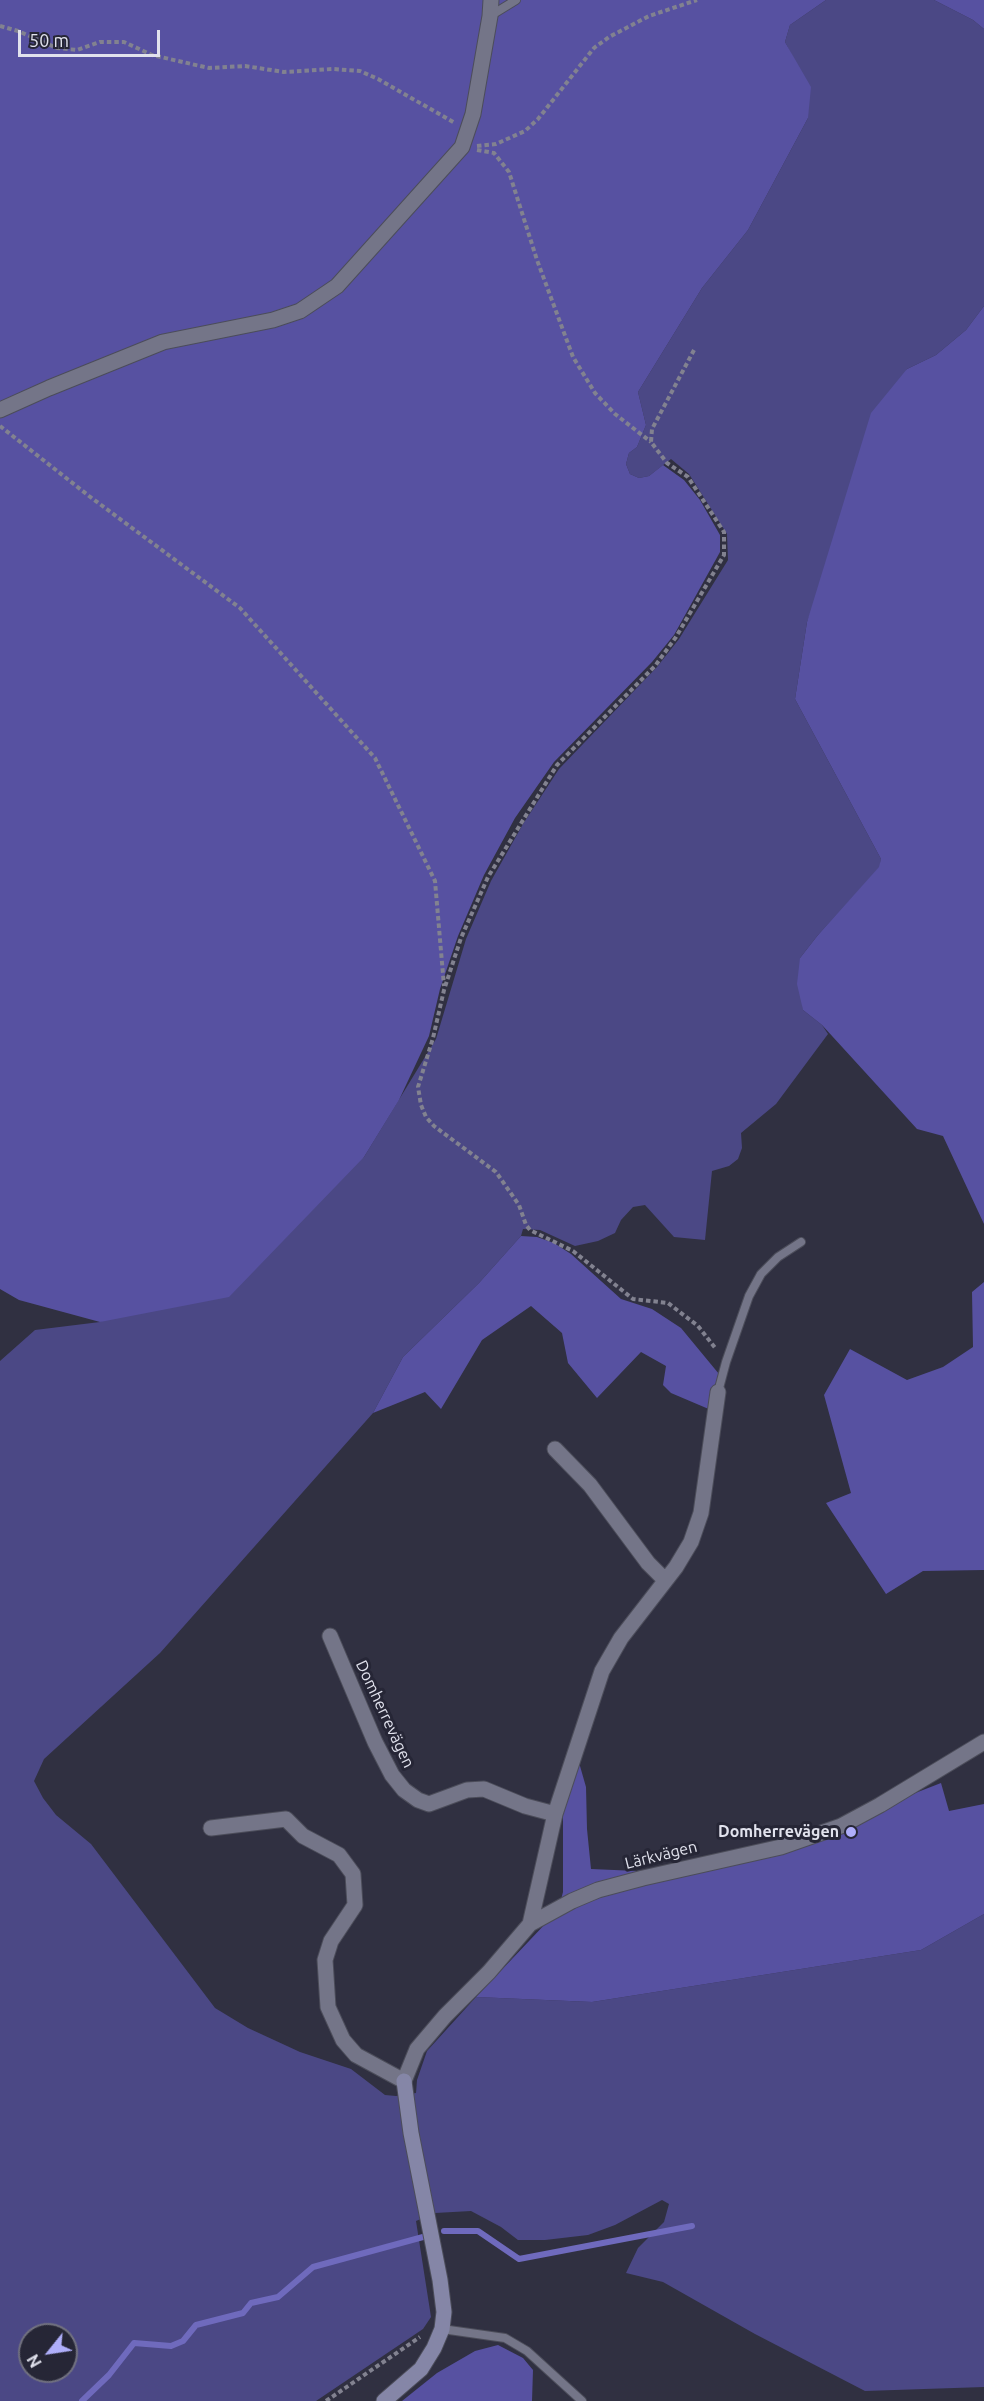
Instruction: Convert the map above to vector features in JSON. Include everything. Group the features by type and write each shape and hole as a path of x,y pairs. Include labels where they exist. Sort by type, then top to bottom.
{"street":[{"path":"0,410 163,342 273,320 300,311 338,286 462,147 469,130 490,16 490,0"},
{"path":"530,1924 555,1814 578,1737 602,1671 621,1638 691,1542 701,1513 718,1392"},
{"path":"555,1449 590,1485 648,1563 665,1580"},
{"name":"Domherrevägen","path":"330,1636 371,1734 392,1775 404,1790 418,1800 429,1804 467,1790 484,1789 525,1806 555,1814"},
{"name":"Lärkvägen","path":"404,2081 417,2049 444,2016 489,1972 530,1924 598,1890 717,1860 781,1847 841,1826 984,1742"},
{"path":"211,1828 286,1819 303,1836 339,1855 353,1874 356,1905 331,1941 325,1960 328,2007 343,2040 356,2055 374,2067 404,2081 444,2312 442,2329 421,2369 384,2401"}],"lane":[{"path":"490,16 516,0"},
{"path":"718,1392 749,1296 761,1274 778,1257 801,1242"},
{"path":"442,2329 505,2338 527,2351 582,2401"}],"path":[{"path":"462,147 496,144 525,131 538,119 594,48 609,37 642,20 697,0"},
{"path":"0,26 18,31 57,48 77,50 100,42 124,42 152,55 209,68 245,66 284,72 333,69 360,71 469,130"},
{"path":"462,147 494,153 509,172 537,260 573,357 595,393 615,414 651,442 667,463 688,477 724,532 723,555 676,637 654,666 557,765 488,877 461,938 444,990 433,1038 418,1087 421,1106 426,1117 434,1126 496,1172 519,1205 530,1230 573,1251 633,1299 668,1303 698,1326 726,1362"},
{"path":"651,442 652,429 694,351"},
{"path":"0,426 89,496 240,608 375,758 435,881 444,990"},
{"path":"326,2401 425,2334 442,2329"}],"shaded area":[{"path":"0,0 826,0 790,25 785,42 811,87 808,118 748,230 702,288 638,392 646,425 637,447 629,453 626,464 630,474 639,478 649,476 663,465 684,480 700,500 720,535 720,552 674,635 652,662 554,762 515,818 484,875 458,936 440,989 429,1036 399,1100 364,1157 229,1297 100,1322 19,1300 0,1289"},
{"path":"826,0 934,0 973,20 984,29 984,306 966,330 936,355 907,369 807,622 795,699 881,859 880,867 800,958 803,1010 822,1025 828,1034 776,1104 741,1133 742,1148 738,1159 729,1166 712,1171 705,1240 674,1237 645,1205 633,1207 621,1220 615,1233 598,1241 575,1246 540,1230 523,1229 521,1236 479,1283 403,1357 373,1413 160,1653 44,1759 34,1781 56,1815 91,1844 215,2008 248,2028 300,2052 351,2069 385,2095 416,2093 417,2080 427,2051 476,1997 592,2002 921,1950 984,1914 984,2387 865,2391 755,2334 663,2282 626,2273 638,2248 664,2222 669,2204 662,2200 615,2225 588,2235 545,2240 518,2240 501,2227 471,2211 435,2213 416,2221 431,2317 423,2329 316,2401 0,2401 0,1361 35,1330 100,1322 364,1157 436,1039 466,939 491,881 523,824 559,769 657,667 679,639 728,560 727,534 689,474 671,459 649,476 639,478 630,474 626,464 629,453 637,447 646,425 638,392 702,288 748,230 808,118 794,59 785,42 790,25"},
{"path":"934,0 984,0 984,29 973,20"},
{"path":"984,306 984,1224 943,1136 917,1129 822,1025 803,1010 797,984 800,958 879,867 881,859 795,699 807,622 871,413 907,369 936,355 966,330"},
{"path":"521,1236 537,1237 554,1243 571,1254 621,1299 652,1309 681,1328 719,1374 711,1410 671,1393 663,1385 666,1366 641,1352 597,1398 568,1363 562,1333 531,1306 482,1340 441,1409 425,1392 373,1413 403,1357 479,1283"},
{"path":"984,1282 984,1570 923,1571 886,1594 826,1503 851,1493 824,1395 850,1349 907,1380 943,1367 973,1347 972,1292"},
{"path":"578,1759 586,1787 591,1869 637,1871 771,1849 941,1783 949,1811 984,1804 984,1914 921,1950 592,2002 476,1997 547,1922 557,1915 563,1892 563,1809"},
{"path":"498,2345 523,2358 533,2370 532,2401 402,2401 437,2373 475,2351"}],"waterway":[{"path":"444,2231 478,2231 519,2259 692,2226"},
{"path":"82,2401 109,2375 134,2343 171,2346 183,2341 196,2325 243,2313 251,2303 278,2297 313,2267 423,2237"}],"place":[{"name":"Domherrevägen","path":"851,1832"}]}
